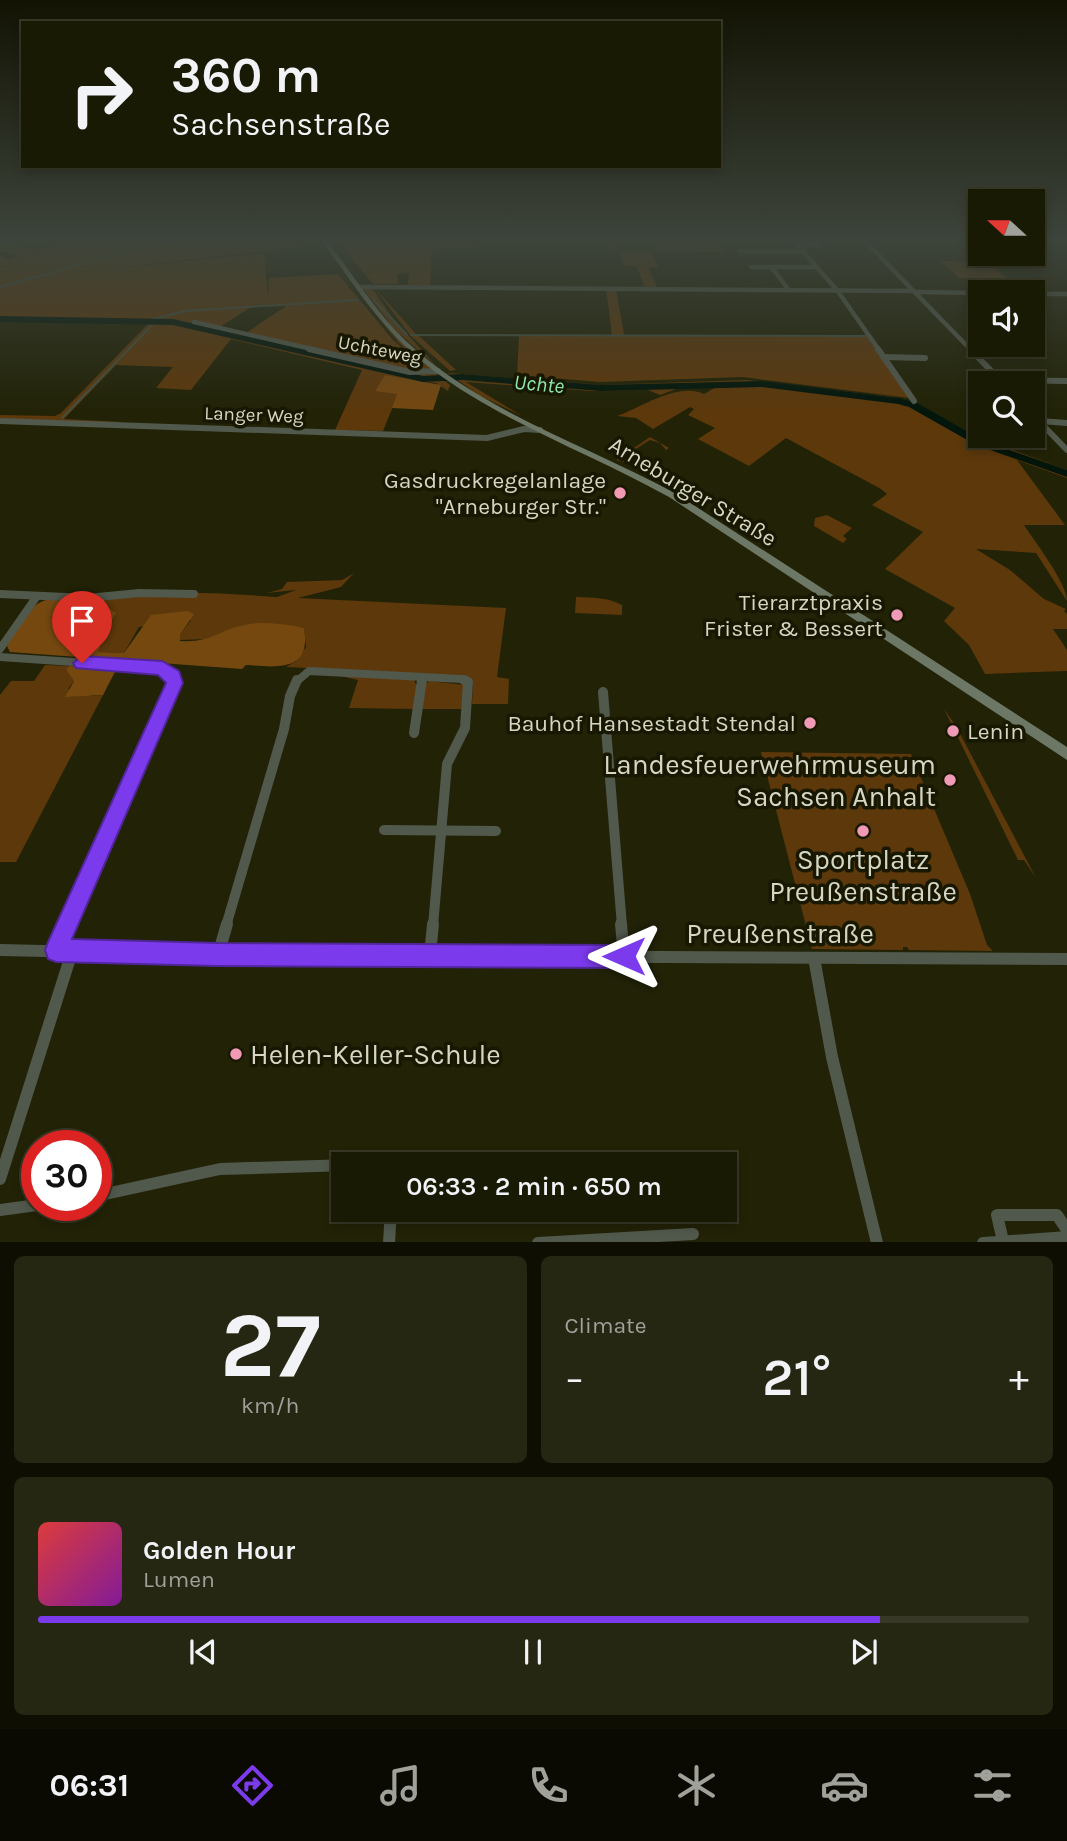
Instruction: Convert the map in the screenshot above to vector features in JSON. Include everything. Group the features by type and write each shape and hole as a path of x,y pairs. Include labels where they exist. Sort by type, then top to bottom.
{"main road":[{"name":"Arneburger Straße","path":"367,297 396,334 451,381 485,404 624,468 672,495 1067,754"}],"street":[{"path":"842,297 914,401"},
{"path":"919,297 990,371"},
{"name":"Uchteweg","path":"194,322 410,372 441,373"},
{"path":"884,358 925,358"},
{"path":"1045,381 1067,381"},
{"name":"Langer Weg","path":"0,421 487,438 524,429 540,430"},
{"path":"1045,421 1067,423"},
{"name":"Langer Weg","path":"506,434 523,422"},
{"path":"1045,426 1067,450"},
{"path":"0,594 88,598 139,593 194,594"},
{"path":"0,649 37,596"},
{"path":"0,657 162,668 173,676 174,683 56,950"},
{"path":"218,955 284,729 285,715 296,681 304,673 461,678 469,687 465,727 447,764 430,955"},
{"path":"414,733 422,677"},
{"path":"603,692 624,956"},
{"path":"384,830 496,831"},
{"name":"Preußenstraße","path":"0,950 218,955 1067,959"},
{"path":"0,1179 72,952"},
{"path":"814,958 832,1057 877,1242"},
{"path":"112,1193 220,1169 331,1166"},
{"path":"0,1210 21,1207"},
{"path":"1003,1241 996,1221 997,1214 1057,1215 1067,1230"},
{"path":"389,1242 390,1222"},
{"path":"538,1242 693,1234"},
{"path":"984,1242 1067,1237"}],"shaded area":[{"path":"0,297 357,297 393,340 426,368 398,342 362,297 397,338 434,370 427,373 435,373 450,385 448,391 436,383 417,381 398,394 383,431 335,430 362,370 231,339 191,390 156,388 173,367 116,365 64,419 122,422 0,419 0,415 55,416 61,413 148,324 0,321 59,319 0,318","holes":["286,306 246,333 424,373 408,372 265,340 220,327 251,307"]},
{"path":"369,297 378,297 391,316 436,366 394,329"},
{"path":"381,297 416,334 612,335 607,297 617,297 624,335 866,335 909,398 743,377 600,382 517,375 519,336 418,335 456,370 450,371 410,335"},
{"path":"448,373 601,385 747,380 893,397 914,402 968,433 968,448 1007,448 1067,470 1067,478 1017,460 1065,525 1024,525 1062,584 1067,601 1036,553 976,549 1010,570 1044,599 1066,609 1067,629 1053,629 1067,650 1067,671 985,674 969,645 944,621 955,608 885,569 923,532 872,505 887,494 881,489 786,438 749,466 698,439 715,428 688,415 694,409 690,407 653,429 636,418 617,416 672,393 694,391 704,394 716,387 679,388 660,395 648,390 591,391 466,382 522,416 480,396"},
{"path":"385,375 441,385 433,410 392,408 397,394 375,391"},
{"path":"650,437 669,448 666,450 660,443 650,440 626,455 645,468 654,470 652,472 662,474 660,477 671,480 669,482 675,486 679,485 674,489 631,464 616,460"},
{"path":"827,515 852,528 843,536 847,539 843,543 814,526 815,518"},
{"path":"354,573 341,587 298,598 506,608 497,677 509,679 508,704 472,704 473,682 466,676 286,667 296,661 306,647 304,628 243,625 208,639 180,640 180,635 191,620 139,627 124,653 97,652 107,627 109,609 81,605 102,599 151,594 204,593 277,597 296,590 267,593 282,589 287,582 342,580"},
{"path":"576,597 617,602 622,605 622,615 575,613"},
{"path":"50,599 109,609 116,613 107,627 98,652 124,653 151,615 187,611 194,614 180,635 180,641 200,640 235,627 266,623 304,628 305,643 303,653 289,664 246,665 242,669 10,652 7,646 24,617 42,601"},
{"path":"45,665 69,666 66,670 74,681 68,689 92,696 103,695 16,862 0,862 0,695 11,681 34,681"},
{"path":"69,666 116,670 103,695 65,697 74,681 66,670"},
{"path":"340,676 414,680 417,687 414,709 349,708 358,680"},
{"path":"429,681 465,685 464,709 421,709"},
{"path":"944,709 956,726 1036,878 1024,860 1018,860"},
{"name":"Sportplatz Preußenstraße","path":"761,752 911,754 970,894 987,945 993,951 909,950 907,947 903,947 903,950 812,949"}],"waterway":[{"path":"373,299 407,335"},
{"path":"150,320 185,311 358,300"},
{"name":"Uchte","path":"0,319 173,322 423,379 462,377 601,388 762,384 899,401 913,405 980,443 1067,474"},
{"path":"62,418 156,321"},
{"path":"411,335 865,336"}],"place":[{"name":"Gasdruckregelanlage \"Arneburger Str.\"","path":"620,493"},
{"name":"Tierarztpraxis Frister & Bessert","path":"897,615"},
{"name":"Bauhof Hansestadt Stendal","path":"810,723"},
{"name":"Lenin","path":"953,731"},
{"name":"Landesfeuerwehrmuseum Sachsen Anhalt","path":"950,780"},
{"name":"Sportplatz Preußenstraße","path":"863,831"},
{"name":"Helen-Keller-Schule","path":"236,1054"}],"route":[{"path":"82,663 162,668 173,676 174,683 56,950 218,955 624,956"}]}
